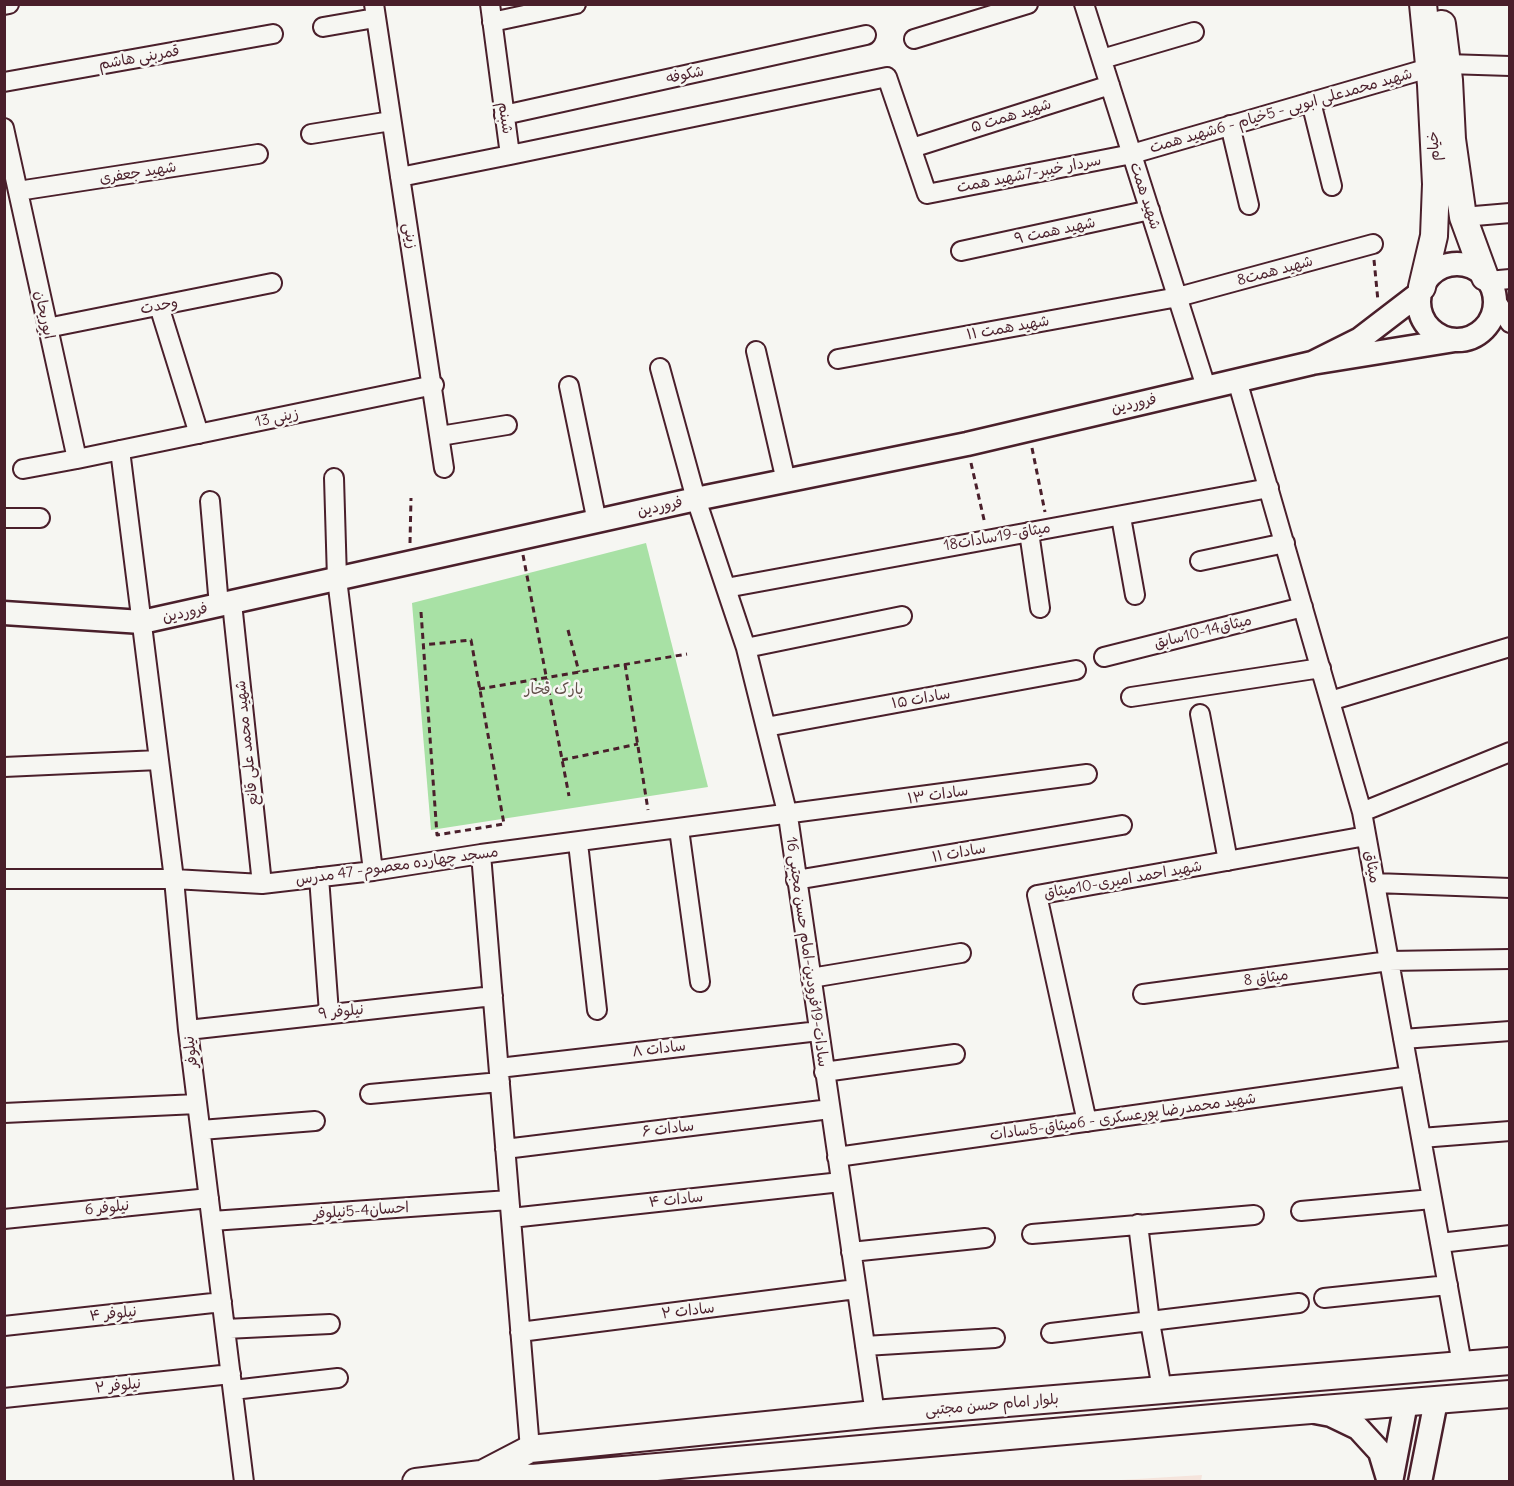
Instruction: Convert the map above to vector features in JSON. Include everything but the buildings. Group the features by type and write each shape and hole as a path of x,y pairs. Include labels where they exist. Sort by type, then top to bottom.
{"main road":[{"name":"خیام","path":"1423,4 1452,139 1463,217 1494,284"},
{"name":"خیام","path":"1421,290 1434,236 1440,4"},
{"name":"بلوار امام حسن مجتبی","path":"481,1474 530,1449 874,1414 1509,1361"},
{"name":"بلوار امام حسن مجتبی","path":"416,1482 481,1474 532,1478 1509,1394"}],"street":[{"path":"4,5 9,4"},
{"path":"491,13 576,4"},
{"path":"914,39 1028,4"},
{"name":"شهید همت","path":"1084,4 1206,387"},
{"path":"323,27 374,11"},
{"name":"زینی","path":"374,11 434,385 444,468"},
{"name":"شبنم","path":"400,177 510,155 491,13"},
{"path":"1102,59 1194,32"},
{"name":"قمربنی هاشم","path":"4,82 273,34"},
{"name":"شکوفه","path":"504,115 866,35"},
{"name":"شهید محمدعلی ابویی - 5خیام - 6شهید همت","path":"1132,154 1438,66 1509,66"},
{"path":"510,155 886,77 912,148"},
{"name":"شهید همت ۵","path":"912,148 1110,86"},
{"path":"1311,102 1332,186"},
{"path":"311,134 391,122"},
{"path":"1230,125 1249,205"},
{"name":"ابوریحان","path":"4,128 46,328 77,459"},
{"name":"سردار خیبر-7شهید همت","path":"912,148 927,194 1132,154"},
{"name":"شهید جعفری","path":"18,191 258,154"},
{"name":"شهید همت ۹","path":"961,251 1150,210"},
{"path":"1463,217 1509,213"},
{"name":"8شهید همت","path":"1178,297 1373,244"},
{"path":"1494,284 1494,312 1484,328 1468,339 1455,340 1434,333 1426,325 1419,304 1421,290 1433,272 1450,264 1469,266 1494,284 1509,323"},
{"name":"وحدت","path":"46,328 272,283"},
{"name":"فروردین","path":"1312,363 1380,327 1421,290"},
{"name":"شهید همت ۱۱","path":"838,359 1178,297"},
{"path":"159,306 199,434"},
{"name":"فروردین","path":"4,613 142,622 696,499 967,444 1312,363 1455,340"},
{"path":"756,351 786,481"},
{"name":"سادات-19فرودین-امام حسن مجتبی 16","path":"660,368 696,499 746,648 788,816 874,1414"},
{"name":"میثاق","path":"1237,380 1362,812 1462,1364"},
{"name":"زینی 13","path":"120,450 434,385"},
{"path":"569,386 597,522"},
{"path":"440,436 507,426"},
{"path":"23,469 120,450"},
{"name":"نیلوفر","path":"120,450 174,879 188,1030 244,1482"},
{"path":"334,478 337,579 373,871"},
{"name":"18میثاق-19سادات","path":"726,588 1269,488"},
{"name":"شهید محمد علی قانع","path":"210,501 226,604 261,884"},
{"path":"1121,517 1135,595"},
{"path":"4,518 40,518"},
{"path":"1029,532 1040,608"},
{"path":"1200,561 1285,543"},
{"name":"میثاق14-10سابق","path":"1104,657 1303,607"},
{"path":"746,648 903,616"},
{"path":"1330,701 1509,646"},
{"path":"1131,697 1321,668"},
{"name":"سادات ۱۵","path":"766,728 1076,670"},
{"path":"1200,714 1228,861"},
{"path":"1362,812 1509,752"},
{"path":"4,767 159,760"},
{"name":"سادات ۱۳","path":"788,816 1087,774"},
{"name":"مسجد چهارده معصوم- 47 مدرس","path":"4,879 174,879 261,884 788,816"},
{"name":"سادات ۱۱","path":"796,880 1122,825"},
{"path":"679,829 700,982"},
{"name":"شهید احمد امیری-10میثاق","path":"1087,1122 1037,895 1366,836"},
{"path":"578,843 597,1010"},
{"path":"482,854 530,1449"},
{"path":"319,877 329,1013"},
{"path":"1375,883 1509,888"},
{"path":"811,978 961,953"},
{"name":"میثاق 8","path":"1143,994 1389,961 1509,959"},
{"name":"نیلوفر ۹","path":"188,1030 493,996"},
{"name":"سادات ۸","path":"370,1094 819,1031"},
{"path":"1403,1039 1509,1031"},
{"path":"825,1071 954,1054"},
{"name":"شهید محمدرضا پورعسکری - 6میثاق-5سادات","path":"837,1157 1410,1076"},
{"path":"4,1113 197,1104"},
{"name":"سادات ۶","path":"506,1149 830,1109"},
{"path":"201,1130 315,1121"},
{"path":"1421,1138 1509,1131"},
{"name":"سادات ۴","path":"511,1218 841,1182"},
{"name":"نیلوفر 6","path":"4,1219 209,1198"},
{"path":"1302,1211 1432,1198"},
{"name":"احسان4-5نیلوفر","path":"212,1221 509,1200"},
{"path":"1032,1234 1254,1215"},
{"path":"1138,1224 1150,1322 1162,1389"},
{"path":"1440,1243 1509,1235"},
{"path":"851,1252 985,1238"},
{"path":"1324,1298 1448,1285"},
{"name":"سادات ۲","path":"520,1332 856,1289"},
{"name":"نیلوفر ۴","path":"4,1326 222,1302"},
{"path":"1051,1333 1299,1303"},
{"path":"225,1329 330,1324"},
{"path":"865,1346 995,1338"},
{"name":"نیلوفر ۲","path":"4,1398 232,1382 338,1378"},
{"path":"1420,1482 1436,1401"},
{"path":"1390,1482 1406,1403"},
{"path":"1307,1411 1331,1415 1358,1428 1380,1452 1390,1482"}],"path":[{"path":"1373,244 1380,327"},
{"path":"1028,429 1048,528"},
{"path":"967,444 988,539"},
{"path":"410,563 411,498"},
{"path":"520,539 569,796"},
{"path":"421,612 423,645 437,835 504,824 471,640 423,645"},
{"path":"568,630 579,672"},
{"path":"479,689 687,654"},
{"path":"625,664 648,810"},
{"path":"562,759 638,744"}],"shaded area":[{"path":"1202,1475 1201,1481 1105,1481"}],"green space":[{"name":"پارک فخار","path":"646,543 708,787 431,830 412,603"}]}
